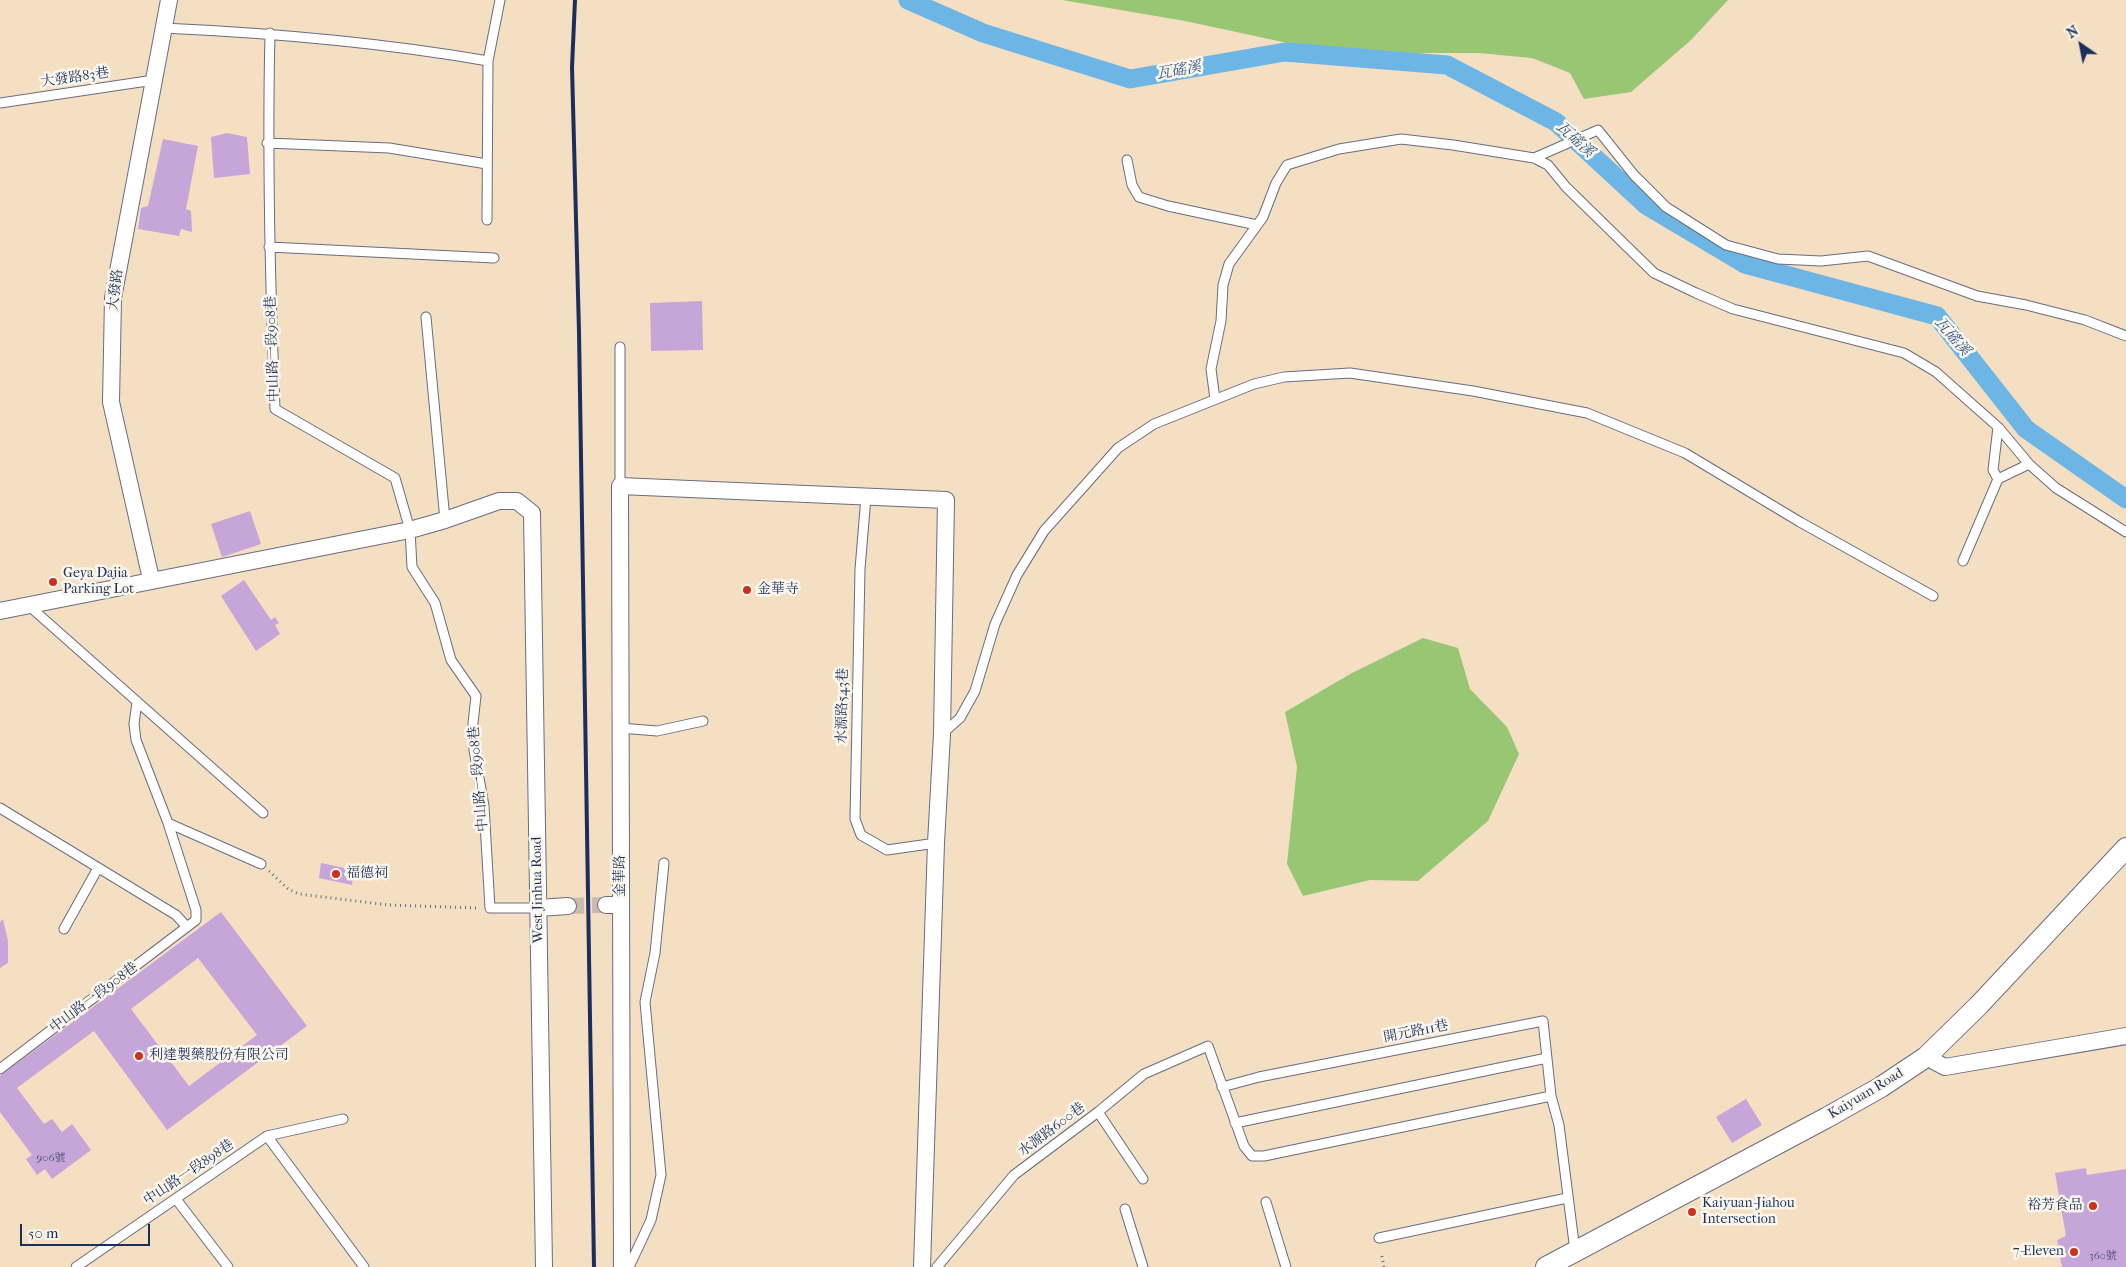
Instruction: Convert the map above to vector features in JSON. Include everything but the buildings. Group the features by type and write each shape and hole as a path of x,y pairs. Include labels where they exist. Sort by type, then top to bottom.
{"street":[{"name":"大發路","path":"151,579 111,402 113,298 169,0"},
{"path":"620,486 946,500 942,734 936,843 922,1267"},
{"name":"金華路","path":"620,486 620,728 613,905 622,1267"},
{"name":"West Jinhua Road","path":"445,520 499,500 517,501 532,513 544,1267"},
{"path":"0,611 151,579 410,530 445,520"},
{"name":"Kaiyuan Road","path":"1551,1266 1842,1109 1881,1087 1926,1057 1979,1005 2126,848"},
{"path":"538,908 568,906"},
{"path":"1926,1057 1945,1067 2126,1036"}],"lane":[{"path":"488,220 488,61 500,0"},
{"path":"163,28 270,33 424,50 488,61"},
{"name":"中山路一段908巷","path":"270,33 269,247 275,409 395,478 410,530 412,567 435,604 451,660 476,696 473,723 474,750 480,772 484,806 490,908"},
{"name":"大發路83巷","path":"0,103 154,80"},
{"path":"1534,158 1598,130 1634,175 1666,207 1726,245 1778,259 1821,261 1868,256 1977,296 2026,305 2085,320 2126,336"},
{"path":"1215,399 1211,369 1221,321 1223,285 1229,264 1257,225 1276,182 1288,166 1339,149 1401,139 1534,158 1548,165 1566,187 1654,272 1734,309 1904,353 1936,372 1998,427 2029,464 2056,488 2126,532"},
{"path":"268,143 389,148 487,164"},
{"path":"1126,160 1132,185 1139,197 1168,206 1257,225"},
{"path":"269,247 494,258"},
{"path":"426,316 445,520"},
{"path":"620,347 620,486"},
{"path":"942,734 960,718 975,691 995,624 1017,575 1044,531 1118,448 1154,424 1254,384 1284,378 1350,374 1473,391 1587,413 1685,453 1800,522 1933,596"},
{"path":"1998,427 1993,470 1998,480"},
{"path":"1963,561 1998,480 2029,464"},
{"name":"水源路543巷","path":"866,497 860,570 854,819 860,835 887,850 936,843"},
{"path":"28,605 263,813"},
{"path":"0,808 176,915 187,927 196,920 197,913 168,823 136,740 134,724 138,702"},
{"path":"620,728 657,731 703,721"},
{"path":"168,823 261,864"},
{"path":"629,1267 651,1220 661,1175 645,1002 655,953 664,863"},
{"path":"64,929 98,868"},
{"path":"490,908 538,908"},
{"name":"中山路一段908巷","path":"0,1069 187,927"},
{"name":"開元路11巷","path":"1222,1087 1259,1077 1543,1021 1551,1096 1559,1125 1567,1198 1576,1253"},
{"name":"水源路600巷","path":"937,1267 1014,1176 1098,1112 1144,1074 1208,1046 1222,1087"},
{"path":"1235,1123 1547,1058"},
{"path":"1222,1087 1244,1146 1252,1156 1264,1156 1551,1096"},
{"path":"1098,1112 1143,1179"},
{"path":"343,1119 267,1136 364,1267"},
{"name":"中山路一段898巷","path":"76,1267 267,1136"},
{"path":"1379,1238 1567,1198"},
{"path":"176,1199 228,1267"},
{"path":"1266,1202 1286,1267"},
{"path":"1125,1209 1144,1267"}],"path":[{"path":"261,864 288,889 299,894 389,906 445,909 490,908"},
{"path":"1382,1256 1384,1267"}],"green space":[{"path":"1062,0 1728,0 1691,40 1631,92 1584,99 1570,73 1532,58 1478,53 1414,53 1292,44 1185,21"},
{"path":"1423,638 1458,648 1470,689 1507,727 1519,754 1488,821 1418,881 1370,880 1303,896 1287,864 1297,767 1285,712 1352,673"}],"waterway":[{"name":"瓦磘溪","path":"908,0 983,33 1130,79 1285,52 1447,65 1556,122 1646,205 1745,264 1937,316 2026,429 2126,499"}],"tunnel":[{"path":"568,906 606,905"}],"railway":[{"path":"575,0 572,67 579,332 594,1267"}],"place":[{"name":"Geya Dajia Parking Lot","path":"53,582"},
{"name":"金華寺","path":"747,590"},
{"name":"福德祠","path":"336,874"},
{"name":"利達製藥股份有限公司","path":"139,1056"},
{"name":"裕芳食品","path":"2093,1206"},
{"name":"Kaiyuan-Jiahou Intersection","path":"1692,1212"},
{"name":"7-Eleven","path":"2074,1252"}]}
